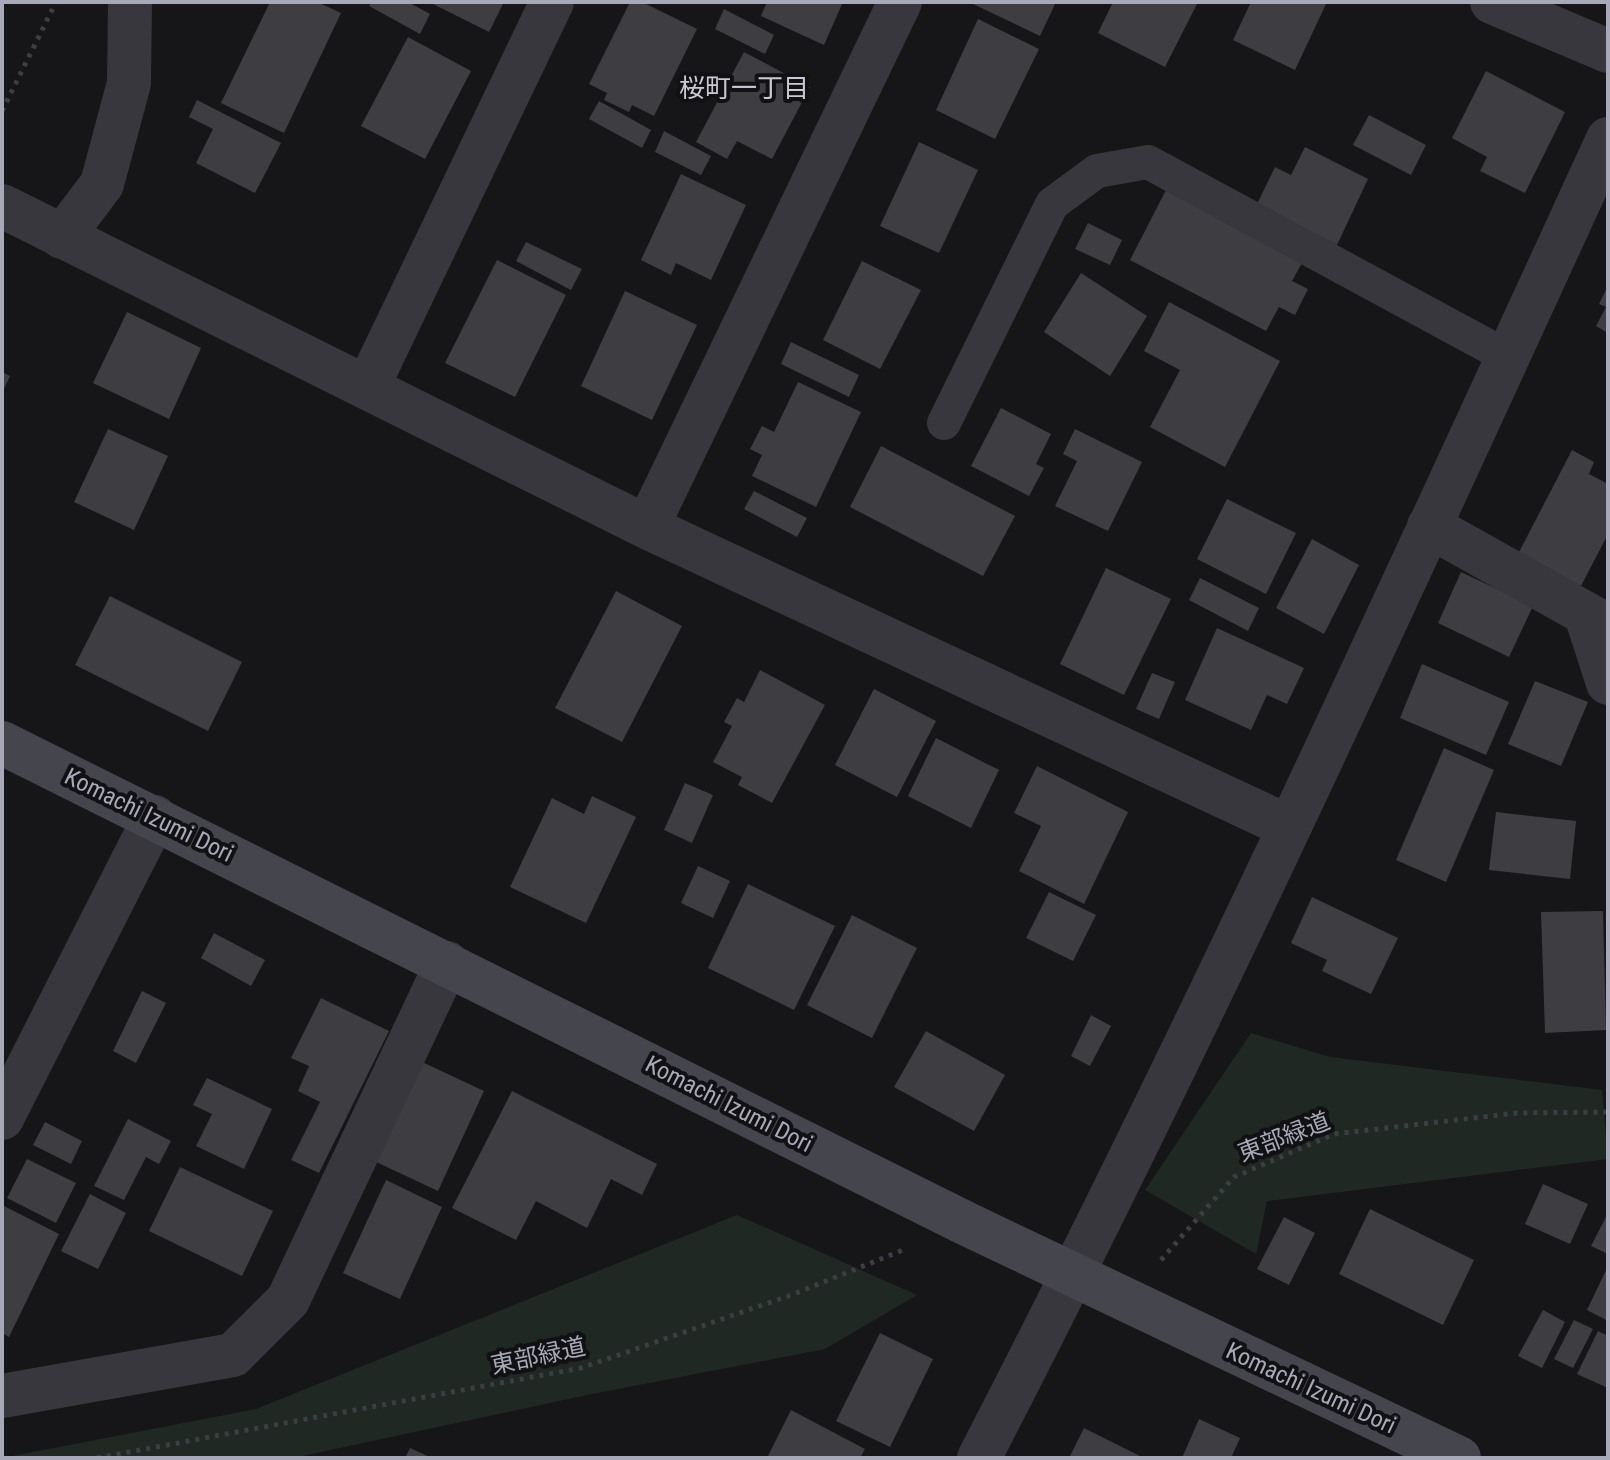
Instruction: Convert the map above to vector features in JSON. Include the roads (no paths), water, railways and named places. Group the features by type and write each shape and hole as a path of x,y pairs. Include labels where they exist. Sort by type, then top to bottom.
{"street":[{"path":"62,237 102,184 129,83 130,2"},
{"path":"368,386 552,2"},
{"path":"647,527 900,2"},
{"path":"1492,2 1608,51"},
{"path":"979,1458 1074,1276 1289,827 1508,357 1596,197 1608,139"},
{"path":"2,206 647,527 1289,827"},
{"path":"1429,526 1597,621 1608,683"},
{"name":"Komachi Izumi Dori","path":"2,743 967,1224 1459,1458"},
{"path":"2,1118 155,817"},
{"path":"2,1396 233,1355 288,1300 447,963"}],"lane":[{"path":"944,423 1052,204 1097,171 1148,162 1508,357"}],"district":[{"name":"桜町一丁目","path":"744,88"}]}
